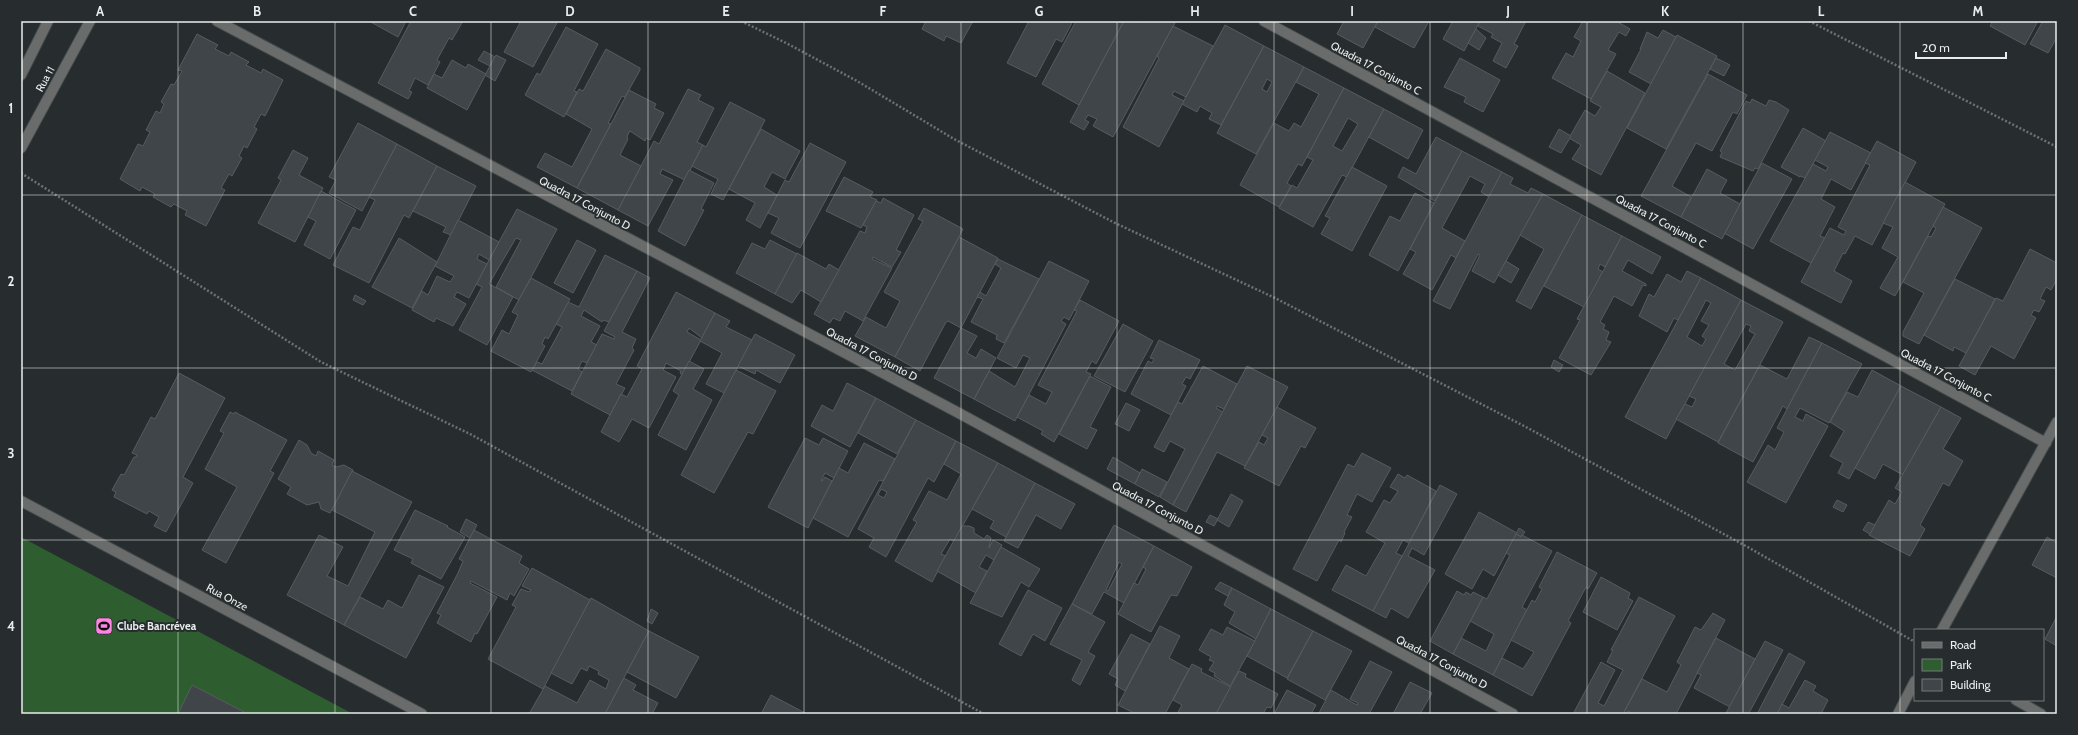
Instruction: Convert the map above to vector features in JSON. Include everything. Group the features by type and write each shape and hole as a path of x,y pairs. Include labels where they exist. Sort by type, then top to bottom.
{"street":[{"path":"21,75 48,21"},
{"name":"Rua 11","path":"21,148 90,21"},
{"name":"Quadra 17 Conjunto D","path":"217,21 955,411 1513,714"},
{"name":"Quadra 17 Conjunto C","path":"1264,21 2046,443"},
{"path":"1943,629 2057,422"},
{"name":"Rua Onze","path":"21,502 422,714"},
{"path":"1898,714 1914,683"},
{"path":"2018,701 2040,714"}],"path":[{"path":"741,21 788,44 858,82 954,139 1115,223 1275,298 1524,426 1744,545 1914,641"},
{"path":"1809,21 2057,147"},
{"path":"21,173 321,362 470,434 984,714"}],"green space":[{"name":"Clube Bancrévea","path":"21,537 353,714 21,714"}],"building":[{"path":"369,21 406,21 398,37"},
{"path":"411,21 463,21 452,40 449,38 437,60 440,62 428,85 415,78 409,91 412,92 408,99 378,83"},
{"path":"521,21 558,21 533,67 504,52"},
{"path":"926,21 973,21 961,43 946,36 944,41 922,29"},
{"path":"1029,21 1073,21 1062,42 1056,39 1036,77 1007,63"},
{"path":"1076,21 1124,21 1079,105 1042,84"},
{"path":"1124,21 1140,21 1141,23 1142,21 1176,21 1113,137 1093,126 1097,119 1088,115 1085,120 1089,122 1084,130 1070,122"},
{"path":"1344,21 1378,21 1363,48 1337,34"},
{"path":"1378,21 1429,21 1414,48 1375,27"},
{"path":"1453,21 1480,21 1464,51 1443,39"},
{"path":"1480,21 1526,21 1514,44 1518,46 1506,68 1493,61 1502,43 1491,37 1493,34 1478,26"},
{"path":"1583,21 1616,21 1630,29 1626,36 1619,32 1608,50 1616,54 1591,99 1552,78 1566,53 1573,57 1581,41 1574,37"},
{"path":"1993,21 2038,21 2025,45 1990,26"},
{"path":"2043,21 2057,21 2057,37 2048,53 2030,44"},
{"path":"1225,25 1264,46 1221,125 1209,119 1212,113 1200,106 1197,112 1182,104"},
{"path":"1173,26 1213,46 1186,97 1174,91 1172,95 1184,101 1159,147 1123,127 1159,58 1157,56"},
{"path":"566,27 598,44 574,91 577,92 564,117 525,95 537,73 540,75"},
{"path":"1476,29 1486,38 1479,50 1468,43"},
{"path":"1663,30 1676,37 1651,84 1629,72 1641,49 1647,32 1658,38"},
{"path":"197,34 218,45 215,49 229,56 231,52 249,62 246,65 261,73 263,69 283,80 265,116 261,114 254,127 257,129 247,148 244,146 239,156 242,158 232,176 229,174 221,188 225,190 206,226 185,215 187,211 174,204 171,207 153,197 155,194 142,187 140,191 120,179 138,144 143,146 150,132 146,130 156,111 160,113 164,104 161,102 171,84 174,85 182,71 178,70"},
{"path":"1677,35 1717,56 1666,149 1627,128"},
{"path":"1264,46 1304,67 1256,154 1217,133","holes":["1267,79 1272,82 1267,92 1262,89"]},
{"path":"606,49 640,68 640,70 625,97 622,96 608,123 611,124 577,188 537,167 545,153 572,167 592,129 566,114 579,89 583,91"},
{"path":"484,51 495,57 490,66 478,60"},
{"path":"496,55 506,60 495,81 485,75"},
{"path":"1460,58 1500,80 1483,112 1464,102 1466,97 1444,87"},
{"path":"1716,58 1730,65 1724,76 1710,69"},
{"path":"452,60 466,68 468,64 486,74 467,110 427,88 434,74 442,78"},
{"path":"1304,67 1344,88 1302,166 1298,164 1287,183 1291,186 1279,207 1240,185 1274,123 1289,131 1294,123 1301,127 1319,94 1296,82"},
{"path":"1607,71 1645,93 1601,175 1572,159 1581,145 1569,138 1585,110 1595,116 1601,107 1590,101"},
{"path":"1708,74 1747,95 1737,114 1733,112 1712,151 1696,143 1672,186 1691,197 1681,217 1641,196"},
{"path":"1344,88 1384,109 1347,177 1342,175 1313,227 1279,208 1292,185 1297,188 1313,160 1307,157","holes":["1348,118 1358,124 1342,151 1333,146"]},
{"path":"688,89 701,95 698,100 714,108 697,142 703,145 685,180 662,169 660,174 673,180 648,226 618,210 654,141 659,144"},
{"path":"629,90 656,104 654,108 664,113 650,140 646,138 645,141 630,131 628,134 628,139 620,155 641,166 618,210 577,188"},
{"path":"1752,99 1766,106 1769,100 1776,102 1789,110 1758,169 1755,168 1753,171 1720,157 1722,152 1720,151 1746,101 1750,103"},
{"path":"730,102 765,120 723,200 711,194 718,179 692,166 703,145 706,147"},
{"path":"1384,109 1423,130 1408,159 1369,137"},
{"path":"358,123 397,144 362,211 329,193 336,180 329,177"},
{"path":"1803,128 1826,141 1805,178 1781,167"},
{"path":"761,129 800,151 785,179 772,172 764,187 777,195 760,228 746,220 755,203 729,189"},
{"path":"1559,129 1571,136 1561,153 1549,147"},
{"path":"1830,132 1871,153 1851,190 1831,179 1821,199 1835,207 1820,236 1825,238 1811,263 1770,241 1813,164 1826,171 1828,167 1815,160"},
{"path":"1436,137 1462,151 1435,201 1431,199 1432,197 1398,177 1403,167 1416,174"},
{"path":"1877,141 1916,162 1872,245 1855,236 1845,254 1843,253 1834,271 1852,281 1841,303 1801,282 1830,228 1844,235 1846,231 1838,227 1870,165 1865,163"},
{"path":"810,143 846,162 800,248 771,233 779,218 768,213 785,180 789,182"},
{"path":"397,144 437,166 409,218 404,215 369,283 333,265 353,227 360,230 375,200 369,197"},
{"path":"293,150 308,158 299,175 323,188 295,242 258,223 281,180 278,178"},
{"path":"1462,151 1502,172 1489,197 1481,192 1485,184 1470,176 1442,228 1465,241 1456,258 1451,255 1432,290 1403,274 1416,252 1410,249"},
{"path":"1762,163 1792,179 1753,249 1724,233"},
{"path":"437,166 476,186 451,235 443,232 446,227 413,211"},
{"path":"1352,167 1387,186 1352,251 1321,234 1330,218 1325,216"},
{"path":"1707,169 1727,180 1720,193 1740,204 1722,239 1681,217"},
{"path":"689,170 714,183 701,209 704,210 685,246 658,231"},
{"path":"1502,172 1513,178 1510,184 1528,193 1531,188 1543,194 1494,283 1472,271 1480,255 1478,254 1450,309 1433,301"},
{"path":"844,177 873,192 870,197 877,200 861,228 826,211"},
{"path":"1905,182 1945,204 1895,296 1880,288 1898,257 1882,248 1893,227 1883,223"},
{"path":"321,191 356,210 330,259 304,245 316,221 308,217"},
{"path":"1415,193 1434,203 1398,271 1369,255 1390,216 1400,221"},
{"path":"1543,194 1582,215 1531,309 1516,301 1544,249 1520,235"},
{"path":"883,198 914,215 896,250 901,252 892,267 873,257 872,259 892,268 863,321 845,311 840,321 833,318 830,323 814,314 860,231 865,233 867,227 863,225 876,201 881,203"},
{"path":"1943,207 1982,228 1919,344 1903,336 1903,332 1924,293 1903,282 1928,236 1931,237 1936,228 1933,226"},
{"path":"924,208 963,229 895,357 855,336 866,317 886,328 900,301 884,292 923,221 918,219"},
{"path":"517,209 557,229 519,300 496,287 521,240 516,238 489,284 513,297 487,345 459,330 482,287 476,284"},
{"path":"1582,215 1622,236 1605,267 1600,264 1598,269 1603,272 1584,307 1544,286"},
{"path":"458,220 499,242 489,260 479,254 477,259 487,264 469,298 457,292 454,297 466,304 453,326 436,318 434,322 412,310 422,291 428,295 437,276 450,282 454,276 435,266"},
{"path":"1622,236 1661,257 1652,274 1628,260 1622,271 1646,284 1646,286 1643,285 1632,306 1614,296 1600,322 1605,325 1603,329 1609,332 1606,340 1611,342 1591,375 1559,358 1580,320 1577,319"},
{"path":"959,237 998,258 961,328 948,321 946,322 920,371 895,357"},
{"path":"399,238 437,262 412,308 372,287"},
{"path":"577,240 596,250 573,293 554,283"},
{"path":"770,240 797,254 775,294 736,273 752,243 765,249"},
{"path":"2030,249 2057,263 2057,279 2051,290 2046,287 2040,299 2045,301 2039,312 2034,310 2031,315 2036,318 2014,359 1991,346 1975,375 1959,366 1996,298 2003,301"},
{"path":"797,253 826,269 829,264 839,270 821,302 801,290 792,303 775,294"},
{"path":"605,255 637,271 609,322 603,320 602,322 584,310 581,316 600,326 591,342 597,345 587,363 582,361 578,369 582,372 572,391 532,370 537,362 542,364 562,327 556,324 568,302 579,307"},
{"path":"998,259 1039,279 1004,343 996,339 997,335 971,322 983,299 977,297 980,292 986,296 1001,268 995,264"},
{"path":"1049,261 1089,281 1069,320 1064,317 1061,321 1066,324 1015,421 974,399 989,371 1015,387 1030,358 1023,355 1016,368 997,358"},
{"path":"1506,261 1519,269 1511,283 1498,275"},
{"path":"637,271 650,278 622,332 636,339 632,348 634,350 616,384 625,388 610,415 571,394 602,334 614,339 615,337 604,331"},
{"path":"1687,271 1701,278 1678,320 1674,318 1667,332 1639,316 1649,294 1654,297 1667,274 1681,282"},
{"path":"531,278 570,299 548,339 545,337 542,344 545,346 531,372 491,351 502,330 509,334 518,315 512,312"},
{"path":"1701,278 1741,300 1666,439 1625,417","holes":["1706,300 1711,303 1701,321 1709,325 1702,336 1706,339 1702,346 1687,337"]},
{"path":"1955,279 1995,299 1966,353 1954,347 1953,351 1924,335"},
{"path":"676,292 715,313 702,338 689,328 687,332 701,340 682,375 680,373 681,371 666,363 663,370 676,377 649,428 632,419 619,442 601,432 621,394 627,397 642,369 637,366"},
{"path":"355,295 366,301 363,305 353,300"},
{"path":"1080,300 1119,321 1096,364 1092,361 1086,372 1091,374 1054,442 1041,434 1043,431 1017,417 1029,395 1046,404 1052,392 1038,385 1077,311 1074,310"},
{"path":"1741,300 1783,322 1718,442 1676,419 1685,404 1692,407 1696,399 1689,396","holes":["1746,324 1751,326 1749,331 1755,334 1735,370 1724,364"]},
{"path":"715,313 730,321 726,327 752,340 724,393 706,384 722,353 700,341"},
{"path":"1123,324 1153,341 1125,392 1094,376"},
{"path":"961,328 977,336 967,353 976,358 981,349 996,358 974,399 934,378"},
{"path":"755,334 795,355 780,383 756,370 755,374 738,366"},
{"path":"1809,337 1822,343 1787,409 1783,406 1753,462 1718,443 1760,365 1787,379"},
{"path":"1159,340 1200,360 1190,379 1186,377 1182,384 1186,386 1171,415 1131,394 1148,361 1152,363 1154,359 1150,358"},
{"path":"1822,343 1862,364 1829,423 1800,408 1795,417 1803,421 1806,414 1828,426 1786,503 1747,482 1768,445 1775,450 1784,432 1777,428"},
{"path":"1554,360 1563,365 1559,372 1551,367"},
{"path":"689,361 704,369 693,389 712,400 686,450 658,435 679,395 673,391"},
{"path":"1203,366 1237,384 1224,409 1217,406 1216,408 1223,412 1173,505 1160,497 1185,449 1170,441 1164,452 1154,447 1178,402 1182,404"},
{"path":"1247,366 1288,387 1245,466 1217,452 1186,512 1173,505"},
{"path":"736,370 776,391 753,434 748,432 714,493 681,475"},
{"path":"1872,370 1901,386 1849,479 1838,473 1843,463 1830,456 1844,431 1830,422 1847,392 1858,397"},
{"path":"179,373 225,398 183,477 193,483 166,532 154,526 159,517 149,511 147,514 114,497 116,492 112,490 121,474 124,475 134,457 136,457 137,455 132,453 151,417 155,419"},
{"path":"1090,376 1111,387 1090,427 1097,430 1087,449 1059,434"},
{"path":"847,383 876,398 850,447 811,426 822,405 833,411"},
{"path":"1901,386 1941,407 1903,475 1883,464 1875,479 1855,468"},
{"path":"876,398 916,420 897,454 858,433"},
{"path":"1126,403 1140,410 1129,431 1115,424"},
{"path":"1277,407 1316,428 1305,448 1301,446 1279,486 1244,468 1259,442 1264,445 1268,438 1262,435"},
{"path":"1941,407 1961,418 1943,449 1963,461 1949,486 1943,483 1920,525 1925,529 1910,556 1869,535 1889,500 1895,504 1902,492 1895,488"},
{"path":"230,412 234,414 235,412 287,440 270,471 274,473 226,563 202,550 237,487 205,469 224,433 220,431"},
{"path":"916,420 956,441 934,482 928,478 886,557 869,547 874,538 858,529","holes":["881,489 887,492 884,498 878,495"]},
{"path":"805,438 819,445 823,438 848,451 834,478 825,473 821,481 825,477 832,481 808,528 768,507"},
{"path":"299,440 307,445 311,453 316,456 318,451 334,460 332,465 336,467 344,465 353,470 330,513 321,509 319,502 307,505 287,494 291,487 278,479"},
{"path":"956,441 998,463 954,541 950,539 941,554 946,556 932,582 895,561 917,522 913,520 929,491 947,500 961,474 944,464"},
{"path":"864,443 895,459 883,481 879,480 848,537 813,518 839,468 848,473"},
{"path":"1362,453 1391,468 1372,502 1357,494 1347,515 1352,517 1344,532 1345,533 1341,542 1339,540 1317,581 1293,569 1348,464 1354,467"},
{"path":"1113,457 1140,473 1135,484 1107,469"},
{"path":"998,463 1035,483 1006,537 990,528 994,521 972,509"},
{"path":"1142,469 1167,482 1159,497 1135,484"},
{"path":"352,471 412,502 344,625 287,595 319,535 343,547 327,576 348,586 375,532 332,510"},
{"path":"1398,474 1405,478 1407,475 1436,491 1409,543 1403,540 1396,553 1402,556 1373,611 1332,590 1346,565 1366,576 1385,543 1366,532 1384,500 1390,503 1398,491 1390,487"},
{"path":"1035,483 1075,504 1061,529 1036,515 1018,548 1004,541"},
{"path":"1440,485 1457,494 1424,555 1412,548 1408,556 1435,570 1408,618 1391,608 1386,618 1373,611"},
{"path":"1231,494 1243,501 1229,527 1217,520"},
{"path":"1837,500 1847,505 1843,512 1833,507"},
{"path":"415,510 448,526 447,527 465,537 441,579 411,563 413,559 394,550"},
{"path":"1479,512 1517,533 1494,576 1483,569 1472,589 1445,574"},
{"path":"1210,515 1218,519 1214,526 1206,522"},
{"path":"466,519 477,525 470,538 460,532"},
{"path":"1868,522 1875,525 1870,534 1863,530"},
{"path":"1114,525 1154,546 1124,603 1104,592 1092,614 1072,604","holes":["1119,562 1122,564 1108,591 1106,590"]},
{"path":"962,526 974,528 974,533 984,539 987,535 991,538 989,548 993,540 1002,545 994,560 986,555 979,567 987,571 976,593 937,571"},
{"path":"1519,528 1525,532 1521,537 1516,534"},
{"path":"474,530 522,556 519,563 529,569 514,596 510,593 507,600 471,581 470,583 497,597 471,642 437,623 441,615 437,613 458,573 463,561 459,559"},
{"path":"1516,534 1521,537 1522,535 1552,551 1522,607 1527,610 1493,675 1453,654 1461,638 1486,651 1494,634 1470,621 1483,597 1487,599 1510,555 1506,553"},
{"path":"2047,537 2057,543 2057,578 2032,565"},
{"path":"1154,546 1192,567 1177,596 1171,595 1151,632 1118,614 1134,583 1138,585 1146,569 1143,567"},
{"path":"1001,547 1040,569 1029,587 1021,582 1002,617 970,603"},
{"path":"1557,552 1597,573 1588,589 1586,587 1568,621 1571,623 1532,696 1493,675 1502,658 1523,669 1534,652 1511,640 1532,600 1535,602 1542,589 1539,587"},
{"path":"532,568 590,600 543,689 488,659 516,607 512,605 521,589 529,592 531,590 522,586"},
{"path":"419,575 444,587 406,658 344,625 360,597 383,609 388,600 402,608"},
{"path":"1601,577 1630,593 1628,598 1633,601 1617,630 1583,612"},
{"path":"1220,582 1232,588 1228,596 1215,589"},
{"path":"1232,588 1271,609 1256,639 1229,623 1235,612 1224,605"},
{"path":"1028,590 1062,608 1045,641 1033,634 1021,656 999,644"},
{"path":"1457,591 1464,595 1466,592 1471,595 1473,592 1483,597 1453,654 1430,641"},
{"path":"1639,597 1675,616 1623,714 1573,714 1601,662 1615,670 1598,703 1604,706 1623,670 1607,662 1613,650 1611,650"},
{"path":"591,598 649,631 605,714 529,714 545,686 577,703 590,680 606,689 609,680 598,674 599,671 589,666 587,671 581,668 572,684 551,673"},
{"path":"1072,604 1105,622 1088,652 1095,656 1080,685 1072,680 1082,660 1050,644"},
{"path":"651,609 658,613 652,624 647,621"},
{"path":"1271,609 1313,631 1287,678 1247,656"},
{"path":"1713,613 1725,620 1676,714 1634,714 1628,711 1626,714 1623,714 1642,679 1667,692 1681,665 1677,662 1695,627 1701,630"},
{"path":"2057,616 2057,646 2045,639"},
{"path":"1160,626 1180,636 1169,658 1189,669 1165,714 1136,714 1118,705"},
{"path":"1227,627 1255,641 1230,686 1214,676 1215,673 1209,670 1214,662 1209,660 1211,657 1199,650 1211,629 1223,635"},
{"path":"649,631 699,657 676,698 627,672"},
{"path":"1313,631 1352,651 1325,700 1287,679"},
{"path":"1131,634 1150,644 1125,691 1115,685 1118,679 1109,674"},
{"path":"1716,638 1755,659 1730,707 1694,688 1701,675 1697,673"},
{"path":"1765,641 1783,650 1749,713 1751,714 1726,713"},
{"path":"1789,653 1805,662 1777,714 1757,714"},
{"path":"1370,661 1392,672 1369,714 1319,713 1331,690 1357,705 1358,703 1350,699"},
{"path":"1192,664 1202,669 1201,672 1231,687 1216,714 1182,714 1178,712 1182,705 1173,700"},
{"path":"1239,671 1246,674 1245,677 1278,694 1271,708 1267,707 1263,714 1216,714"},
{"path":"624,678 636,685 633,690 658,703 652,714 605,714"},
{"path":"1805,680 1816,686 1813,691 1828,700 1821,714 1777,714 1782,704 1789,708"},
{"path":"1410,682 1432,693 1420,714 1393,714"},
{"path":"192,685 248,714 178,714"},
{"path":"1287,690 1316,705 1311,714 1274,714"},
{"path":"771,695 807,714 761,714"}],"place":[{"name":"Clube Bancrévea","path":"104,626"}]}
